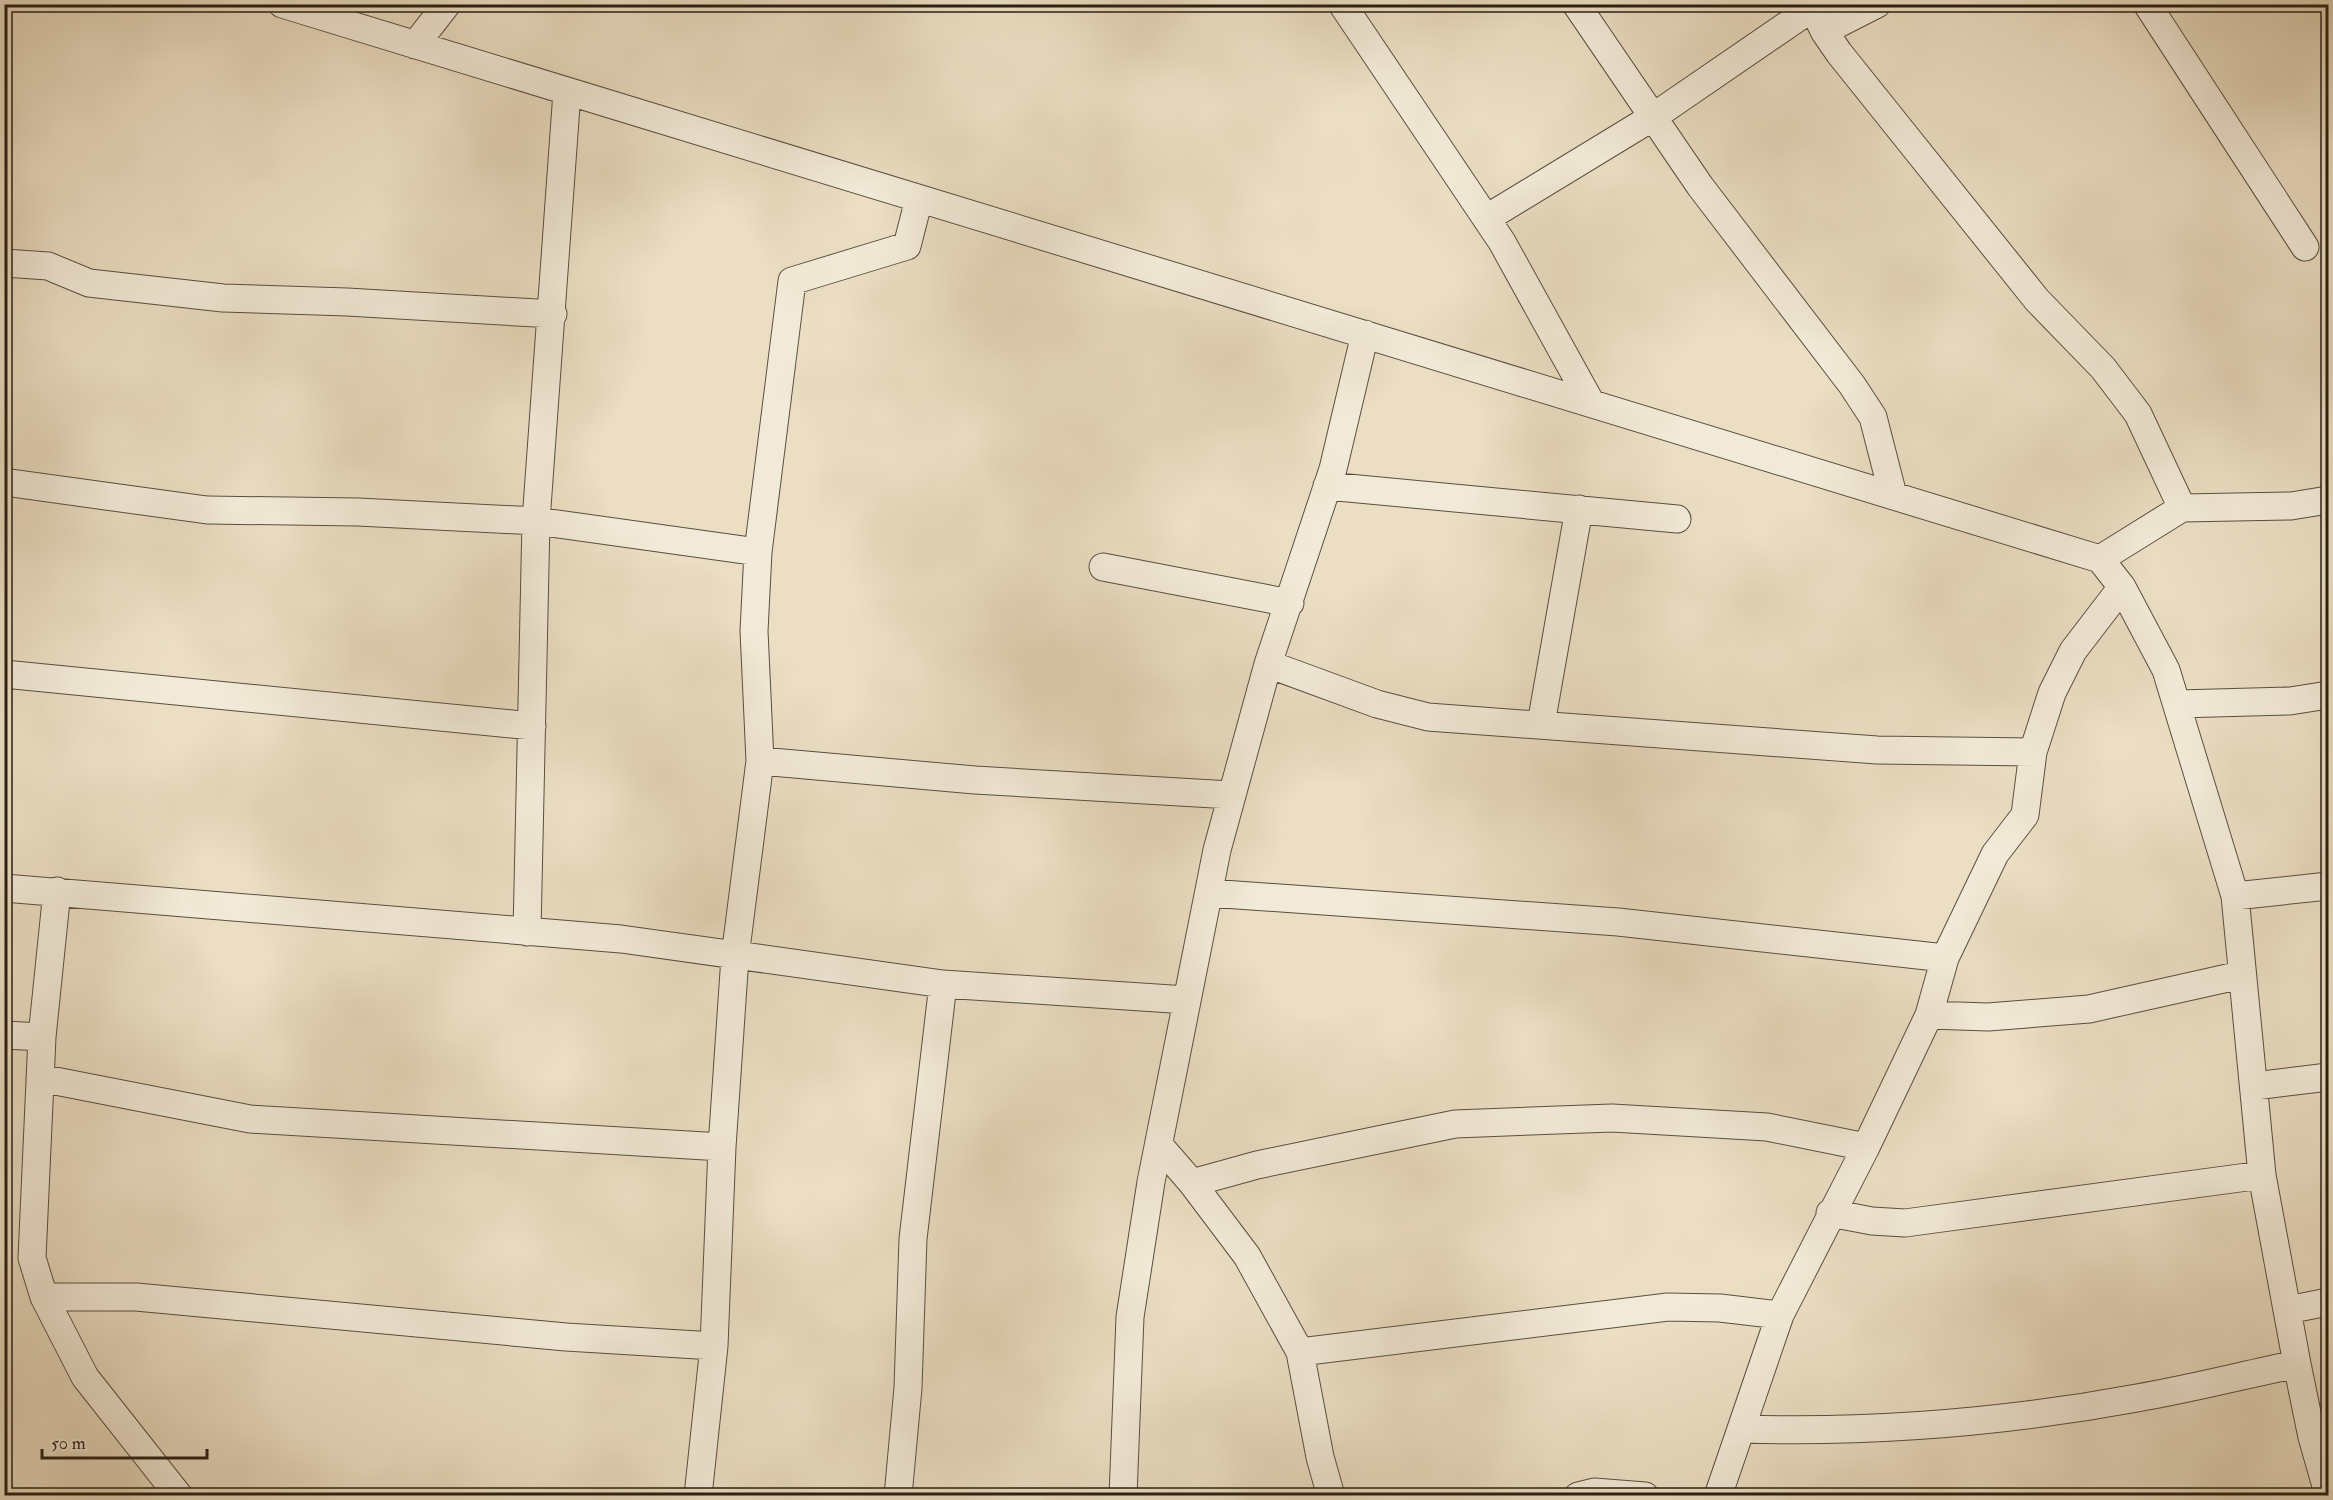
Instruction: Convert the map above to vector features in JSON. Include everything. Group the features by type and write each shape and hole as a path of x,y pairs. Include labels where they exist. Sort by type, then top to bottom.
{"street":[{"path":"282,4 2100,559 2122,587 2166,670 2235,896 2262,1175 2312,1437 2328,1493"},
{"path":"415,45 447,4"},
{"path":"1342,4 1486,218 1591,403"},
{"path":"1576,4 1700,186 1852,385 1873,417 1893,495"},
{"path":"1486,218 1653,117 1816,14 1877,4"},
{"path":"2147,4 2305,247"},
{"path":"1816,14 2037,300 2110,377 2138,414 2182,508"},
{"path":"527,932 536,521 553,314 567,92"},
{"path":"698,1496 714,1346 722,1147 735,957 760,761 754,631 758,552 792,281 907,246 919,199"},
{"path":"4,263 48,266 89,283 223,298 347,302 553,314"},
{"path":"1123,1496 1130,1317 1159,1145 1209,893 1231,795 1268,664 1327,486 1365,334"},
{"path":"4,482 207,510 358,512 536,521 758,552"},
{"path":"1327,486 1677,519"},
{"path":"2100,559 2182,508 2291,506 2328,500"},
{"path":"1541,724 1579,509"},
{"path":"1103,567 1290,603"},
{"path":"1718,1496 1780,1315 1830,1213 1866,1147 1929,1015 1945,958 1995,854 2025,815 2033,752 2052,693 2073,651 2122,587"},
{"path":"1268,664 1377,704 1428,717 1877,750 2033,752"},
{"path":"4,674 532,726"},
{"path":"2178,704 2290,701 2328,695"},
{"path":"760,761 975,780 1231,795"},
{"path":"2235,896 2328,886"},
{"path":"4,888 621,939 735,957 943,984 1187,1000"},
{"path":"57,891 42,1038 32,1258 44,1297 85,1377 179,1496"},
{"path":"1209,893 1618,922 1945,958"},
{"path":"1929,1015 1988,1017 2090,1009 2241,975"},
{"path":"898,1496 909,1388 913,1239 943,984"},
{"path":"4,1035 42,1038"},
{"path":"2255,1086 2328,1077"},
{"path":"40,1078 250,1119 722,1147"},
{"path":"1192,1183 1257,1165 1455,1124 1624,1118 1767,1127 1866,1147"},
{"path":"1159,1145 1192,1183 1247,1256 1300,1352 1320,1457 1331,1496"},
{"path":"1830,1213 1872,1221 1905,1223 2262,1175"},
{"path":"44,1297 136,1296 566,1336 714,1346"},
{"path":"2287,1310 2328,1302"},
{"path":"1300,1352 1668,1307 1720,1308 1780,1315"},
{"path":"1742,1429 1827,1432 1989,1419 2136,1398 2297,1364"},
{"path":"1578,1496 1594,1492 1645,1496"}]}
